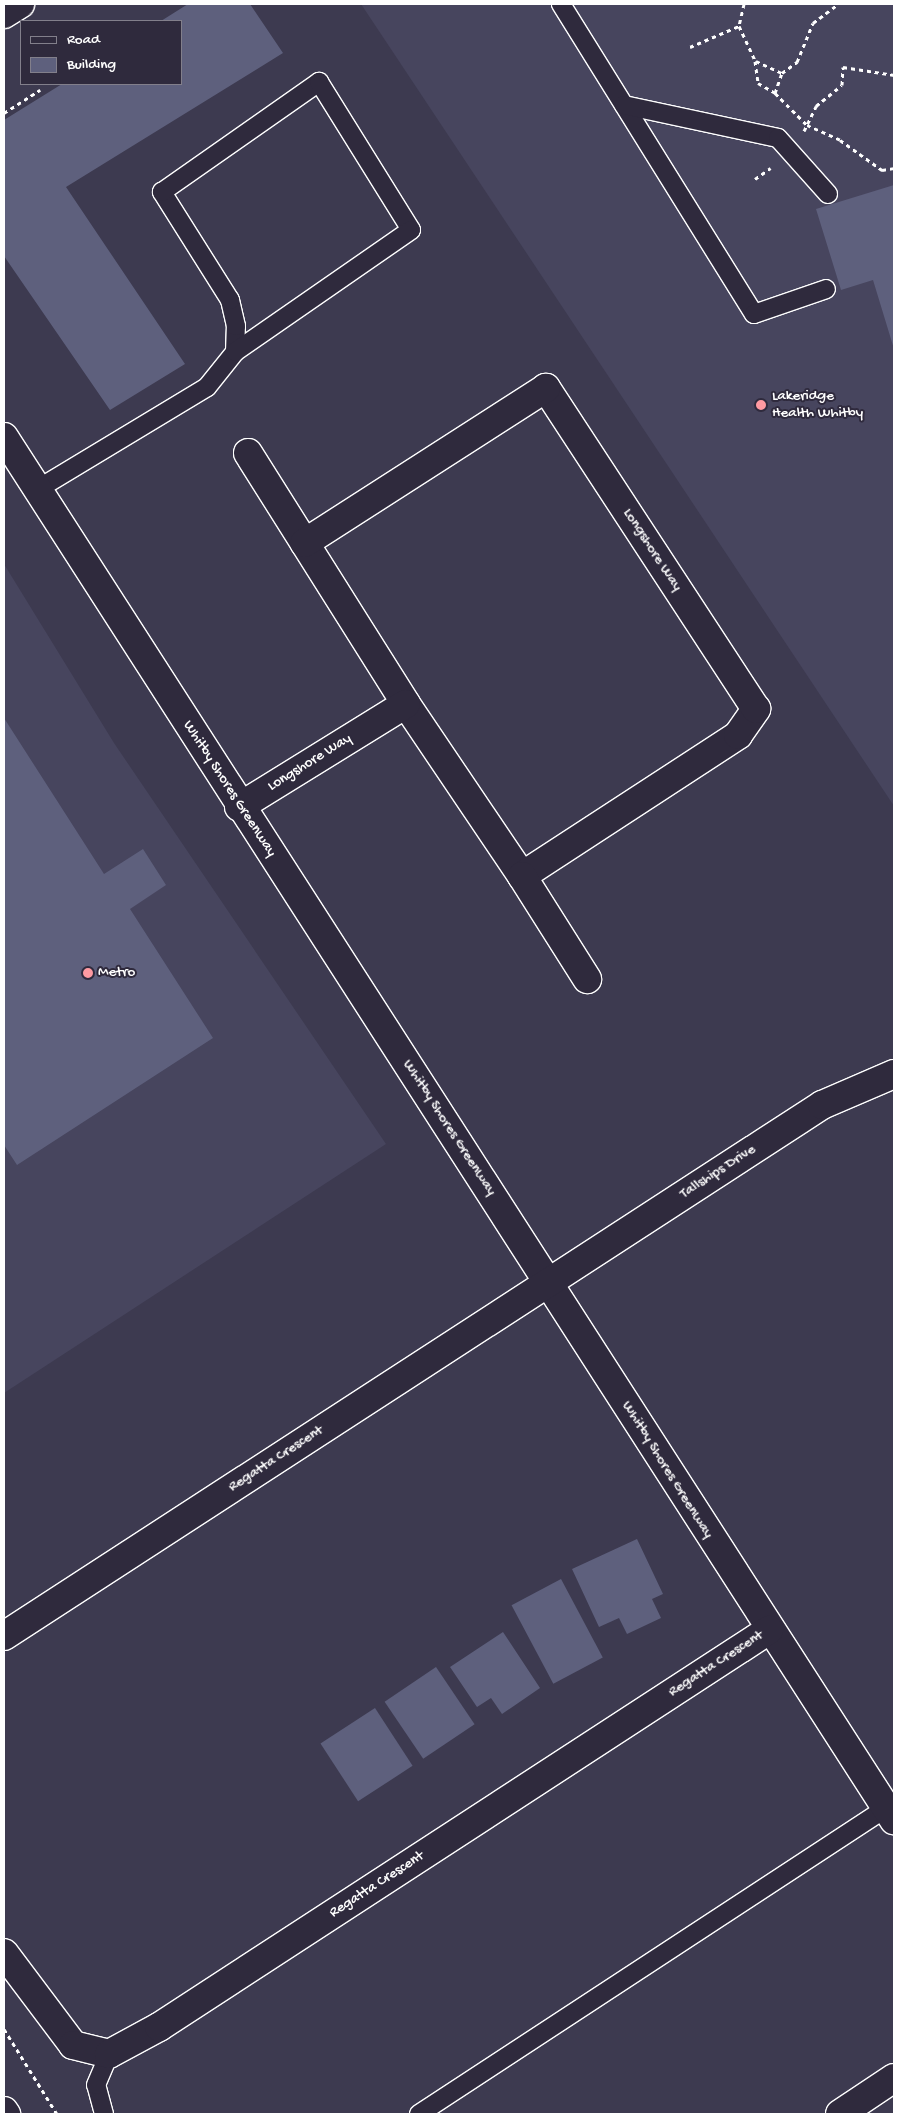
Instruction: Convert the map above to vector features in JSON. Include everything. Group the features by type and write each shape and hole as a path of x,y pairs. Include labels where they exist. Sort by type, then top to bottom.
{"street":[{"path":"4,14 20,4"},
{"name":"Longshore Way","path":"305,543 546,388 737,679 756,709 738,735 522,876"},
{"name":"Whitby Shores Greenway","path":"4,437 548,1282 769,1630 890,1814"},
{"path":"248,453 406,704 522,876 587,979"},
{"name":"Longshore Way","path":"240,806 406,704"},
{"name":"Tallships Drive","path":"548,1282 822,1105 894,1074"},
{"name":"Regatta Crescent","path":"4,1636 548,1282"},
{"name":"Regatta Crescent","path":"109,2054 159,2027 769,1630"},
{"path":"4,1954 73,2045 109,2054"},
{"path":"840,2114 894,2078"}],"lane":[{"path":"561,4 754,314 826,289"},
{"path":"38,489 207,387 235,352 411,230 319,82 162,192 230,300 236,326 235,352"},
{"path":"624,105 778,138 828,194"},
{"path":"419,2114 890,1814"},
{"path":"104,2114 96,2085 109,2054"}],"path":[{"path":"744,4 739,26 756,60 758,83 775,93 807,125 840,140 882,170 894,168"},
{"path":"775,93 782,73 797,62 813,23 838,4"},
{"path":"690,47 739,26"},
{"path":"756,60 782,73"},
{"path":"807,125 816,106 842,85 843,67 894,75"},
{"path":"4,113 40,90"},
{"path":"4,2029 58,2114"}],"shaded area":[{"name":"Lakeridge Health Whitby","path":"361,4 894,4 894,806"},
{"path":"4,564 114,743 386,1144 4,1393"}],"building":[{"path":"188,4 250,4 283,53 66,187 185,364 110,410 4,256 4,120 60,85 182,85 182,20 163,20"},
{"path":"894,185 894,349 873,280 841,290 816,209"},
{"name":"Metro","path":"4,718 104,874 143,849 166,885 130,909 213,1038 17,1165 4,1145"},
{"path":"637,1539 663,1594 652,1599 661,1618 627,1634 619,1618 599,1627 572,1569"},
{"path":"561,1579 603,1658 553,1684 512,1605"},
{"path":"503,1632 540,1688 502,1714 491,1698 477,1707 450,1667"},
{"path":"436,1667 475,1724 423,1759 385,1702"},
{"path":"375,1708 413,1766 358,1801 320,1743"}],"place":[{"name":"Lakeridge Health Whitby","path":"761,405"},
{"name":"Metro","path":"88,973"}]}
